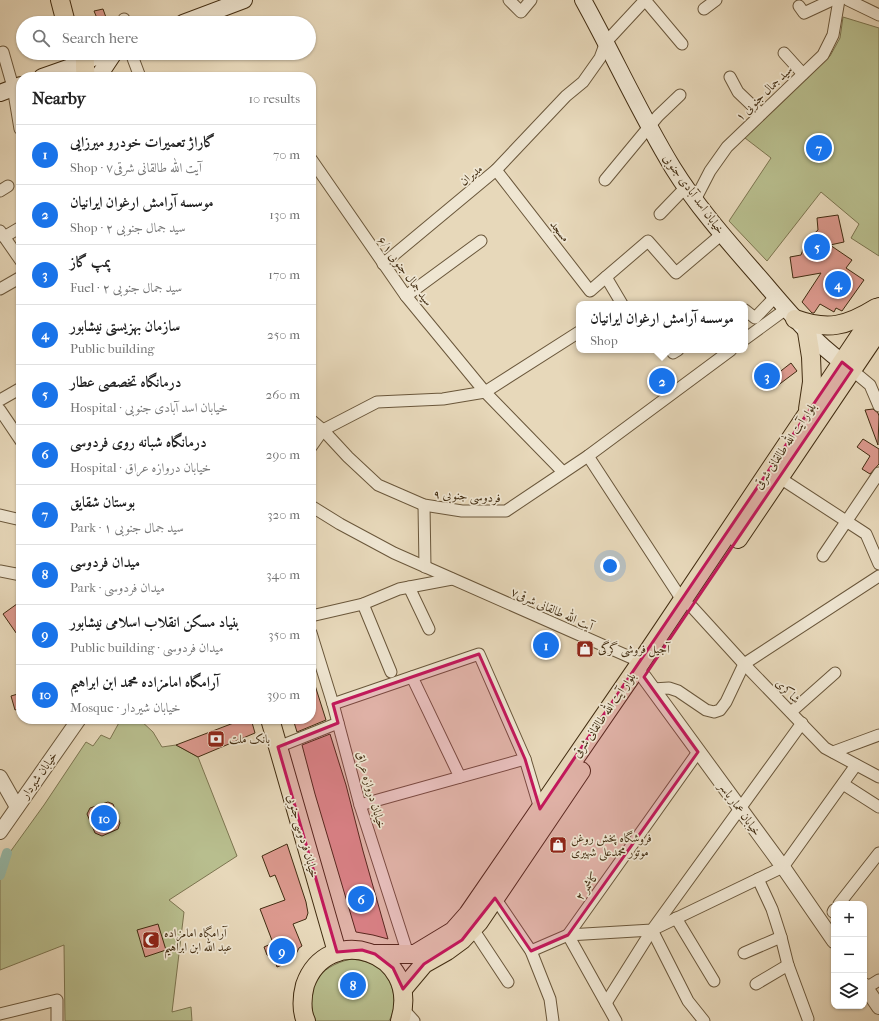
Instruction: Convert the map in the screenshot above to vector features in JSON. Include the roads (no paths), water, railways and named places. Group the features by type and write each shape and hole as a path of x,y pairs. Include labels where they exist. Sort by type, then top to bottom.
{"main road":[{"path":"60,0 64,16"},
{"path":"70,0 74,16"},
{"path":"202,16 244,0"},
{"name":"خیابان اسد آبادی جنوبی","path":"583,0 649,128 691,194 722,234 807,332 847,366"},
{"path":"60,72 97,60"},
{"path":"791,314 811,325 827,326 852,321 879,306"},
{"name":"بلوار آیت الله طالقانی شرقی","path":"687,603 780,478 847,366 879,306"},
{"name":"بلوار آیت الله طالقانی شرقی","path":"403,989 424,964 447,951 462,940 479,922 646,676 687,603 807,414 879,330"},
{"path":"807,332 811,357 812,382 807,414"},
{"name":"بلوار آیت الله طالقانی شرقی","path":"375,954 415,954 453,931 468,914 540,808 646,676"},
{"name":"خیابان فردوسی جنوبی","path":"271,724 337,952"},
{"path":"303,1020 302,1004 304,990 308,978 315,967 325,958 337,952 350,950 362,950 375,954 393,968 403,989 406,1017"}],"street":[{"path":"509,0 521,12 530,0"},
{"path":"606,42 645,0 682,44"},
{"path":"704,9 716,0"},
{"path":"799,6 804,13 832,0"},
{"name":"سید جمال جنوبی ۱","path":"660,214 691,194 727,147 823,55 833,35 839,0"},
{"path":"848,0 879,16"},
{"name":"مدیران","path":"383,264 496,170 566,96 583,82 600,58 606,42"},
{"path":"4,52 16,111"},
{"path":"784,53 803,74"},
{"path":"133,60 138,72"},
{"path":"730,77 738,92 761,114"},
{"path":"605,180 658,116 680,95"},
{"name":"سید جمال جنوبی ۶/۱","path":"316,166 406,296 485,392 563,472"},
{"name":"مسجد","path":"496,170 590,291 606,277"},
{"path":"16,228 2,234 16,254"},
{"path":"620,301 606,277 648,241 676,273 722,234"},
{"path":"406,296 481,241"},
{"path":"0,289 16,280"},
{"path":"748,312 755,318 776,296"},
{"path":"748,338 791,314"},
{"path":"316,440 323,430 377,402 443,399 485,392 576,334"},
{"name":"فردوسی جنوبی ۹","path":"316,424 378,485 424,505 462,511 506,511 588,456 727,353"},
{"path":"847,366 870,385 879,406"},
{"path":"0,400 16,391"},
{"path":"0,410 16,433"},
{"name":"شاکری","path":"588,456 687,603 826,748 879,778"},
{"path":"823,556 879,473"},
{"path":"780,478 866,534 879,564"},
{"path":"424,505 426,567"},
{"name":"آیت الله طالقانی شرقی۷","path":"316,509 340,524 394,553 452,579 646,676"},
{"path":"0,515 16,519"},
{"path":"0,571 16,574"},
{"path":"646,676 678,692 706,710 717,712 726,702 744,664 879,576"},
{"path":"316,615 363,604 400,589 452,579"},
{"path":"409,587 429,629"},
{"path":"363,604 391,672"},
{"name":"خیابان دروازه عراق","path":"316,648 334,704 360,805 408,954"},
{"path":"334,704 479,654 525,759 540,808"},
{"path":"791,712 835,673"},
{"name":"خیابان عمار یاسر","path":"646,676 698,752 783,867 831,937"},
{"path":"412,677 460,777"},
{"path":"278,746 338,722"},
{"path":"606,1003 652,930 802,723"},
{"name":"خیابان شیردار","path":"0,832 75,724"},
{"path":"833,752 879,734"},
{"name":"کاشمر ۲","path":"568,935 698,752"},
{"path":"360,805 525,759"},
{"path":"531,951 568,935 652,930 783,867 856,765"},
{"path":"0,777 17,807"},
{"path":"843,784 879,807"},
{"path":"841,901 879,853"},
{"path":"758,879 772,909 781,936 788,965 808,1019"},
{"path":"495,898 531,951 550,999 554,1021"},
{"path":"676,918 714,981"},
{"path":"473,929 508,982"},
{"path":"652,930 688,1001 704,1021"},
{"path":"568,935 616,1021"},
{"path":"744,953 781,936"},
{"path":"756,984 788,965"},
{"path":"867,986 879,980"},
{"path":"867,990 879,1007"},
{"path":"0,1014 57,1000 57,1021"}],"waterway":[{"path":"0,875 7,853"}],"place":[{"name":"بوستان شقایق","path":"819,148"},
{"name":"درمانگاه تخصصی عطار","path":"817,247"},
{"name":"سازمان بهزیستی نیشابور","path":"838,284"},
{"name":"پمپ گاز","path":"767,376"},
{"name":"موسسه آرامش ارغوان ایرانیان","path":"662,381"},
{"name":"گاراژ تعمیرات خودرو میرزایی","path":"546,645"},
{"name":"آجیل فروشی گرگی","path":"585,649"},
{"name":"بانک ملت","path":"216,739"},
{"name":"آرامگاه امامزاده محمد ابن ابراهیم","path":"104,818"},
{"name":"فروشگاه پخش روغن موتور محمدعلی شهیری","path":"558,845"},
{"name":"درمانگاه شبانه روی فردوسی","path":"361,899"},
{"name":"آرامگاه امامزاده عبد الله ابن ابراهیم","path":"151,940"},
{"name":"بنیاد مسکن انقلاب اسلامی نیشابور","path":"282,951"},
{"name":"میدان فردوسی","path":"353,985"}]}
